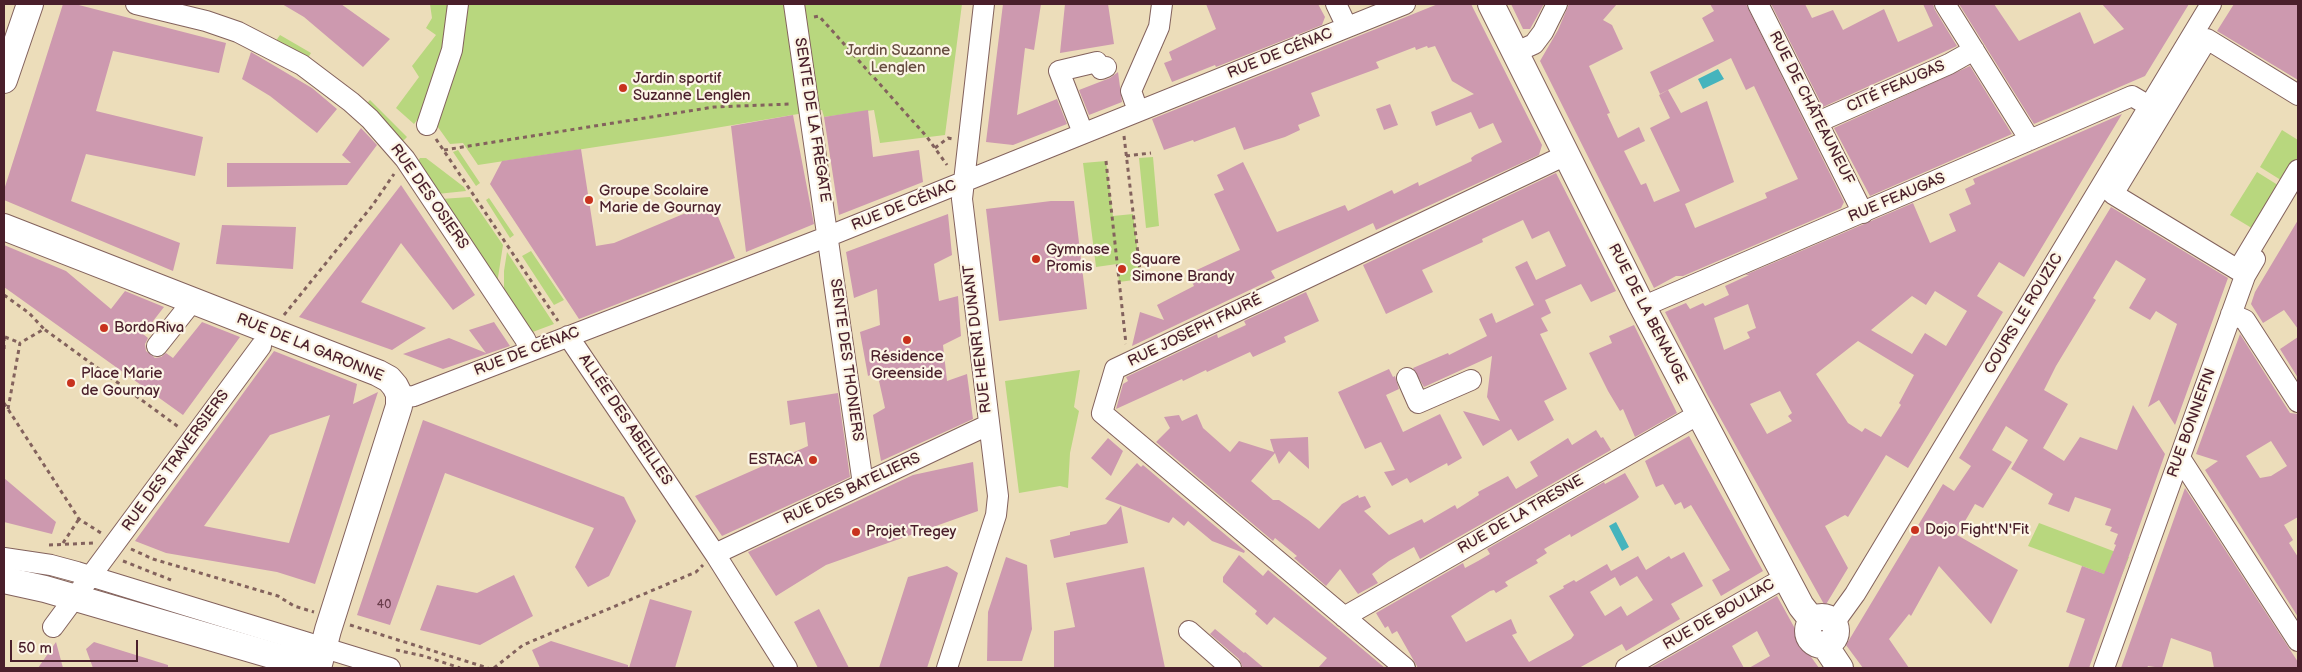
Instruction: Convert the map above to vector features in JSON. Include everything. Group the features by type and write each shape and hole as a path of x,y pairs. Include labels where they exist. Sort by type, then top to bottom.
{"main road":[{"path":"4,25 11,4"},
{"path":"4,80 30,4"},
{"name":"RUE DE LA BENAUGE","path":"1491,4 1642,307 1801,606 1823,629 1840,668"},
{"name":"RUE DE LA GARONNE","path":"4,227 378,373 392,382 400,398"},
{"path":"4,580 64,613 319,661 395,422 400,398"},
{"path":"4,598 151,635 252,668"}],"street":[{"name":"RUE DES OSIERS","path":"136,4 206,21 238,32 302,65 328,83 370,119 405,159 525,339 530,350"},
{"path":"427,125 452,50 458,4"},
{"name":"RUE HENRI DUNANT","path":"947,668 996,515 998,496 962,199 984,4"},
{"path":"1130,114 1131,91 1159,27 1162,4"},
{"path":"1336,4 1347,27"},
{"name":"RUE DE CÉNAC","path":"400,398 414,396 829,236 1405,4"},
{"path":"1514,52 1534,44 1543,32 1558,4"},
{"name":"RUE DE CHÂTEAUNEUF","path":"1758,4 1863,213"},
{"path":"1945,4 2030,140"},
{"name":"COURS LE ROUZIC","path":"1823,629 1855,594 2107,190 2149,106 2200,36 2211,4"},
{"name":"SENTE DE LA FRÉGATE","path":"795,12 829,236"},
{"path":"2298,95 2200,36 2107,190 2241,273 2298,170"},
{"name":"CITÉ FEAUGAS","path":"1818,122 1949,64 1974,50"},
{"path":"1083,133 1059,71 1096,62 1101,69 1106,67"},
{"name":"RUE FEAUGAS","path":"1642,307 2132,96 2149,106"},
{"name":"RUE JOSEPH FAURÉ","path":"1405,668 1102,414 1115,369 1566,155"},
{"name":"RUE BONNEFIN","path":"2104,668 2232,314 2241,273 2298,187"},
{"name":"SENTE DES THONIERS","path":"829,236 863,484"},
{"path":"157,346 188,307 190,300"},
{"path":"2232,314 2245,320 2298,402"},
{"name":"ALLÉE DES ABEILLES","path":"568,336 715,554 786,668"},
{"name":"RUE DES TRAVERSIERS","path":"64,613 260,346"},
{"path":"1407,378 1418,403 1470,380"},
{"name":"RUE DE LA TRESNE","path":"1344,617 1699,414"},
{"name":"RUE DES BATELIERS","path":"715,554 988,425"},
{"path":"2180,458 2298,641"},
{"path":"4,558 51,565 91,576 319,661 390,668"},
{"name":"RUE DE BOULIAC","path":"1626,668 1786,577"},
{"path":"1189,631 1231,668"}],"path":[{"path":"795,12 819,16 947,164"},
{"path":"444,150 714,107 780,106 809,102"},
{"path":"1130,114 1126,156 1141,279"},
{"path":"427,125 568,336"},
{"path":"935,148 948,138"},
{"path":"1126,156 1150,153"},
{"path":"282,318 372,206 405,159"},
{"path":"1106,161 1128,362"},
{"path":"4,295 29,313 44,329 192,437"},
{"path":"8,410 20,343 44,329"},
{"path":"4,353 4,337 20,343"},
{"path":"4,403 79,519 116,542 153,559 278,596 294,606 488,668"},
{"path":"63,543 79,519"},
{"path":"44,545 116,542"},
{"path":"494,668 523,645 696,572 715,554"}],"green space":[{"name":"Jardin sportif Suzanne Lenglen","path":"430,4 962,4 945,135 880,143 874,110 824,117 822,110 478,165 463,143 450,144 425,109 414,124 396,108 419,77 412,66 436,35 426,28 432,18"},
{"path":"280,35 311,53 306,61 275,42"},
{"path":"370,100 407,137 401,143 365,105"},
{"path":"2282,130 2298,140 2298,158 2284,182 2260,167"},
{"path":"458,150 480,183 476,186 453,152"},
{"path":"1153,157 1159,226 1146,228 1139,158"},
{"path":"420,158 426,158 464,187 466,191 437,194 417,162"},
{"path":"1106,161 1113,216 1133,214 1141,279 1119,282 1117,264 1096,267 1083,163"},
{"path":"2257,172 2281,187 2255,230 2230,215"},
{"path":"470,197 503,245 497,284 441,199"},
{"path":"489,198 514,235 510,238 486,200"},
{"path":"531,251 564,300 554,305 522,256"},
{"path":"507,252 554,324 530,333 504,294 504,271"},
{"path":"1080,370 1074,407 1079,411 1070,453 1068,488 1060,486 1019,493 1005,381"},
{"path":"2039,523 2129,557 2120,580 2028,546"}],"water":[{"path":"1718,69 1724,79 1703,89 1698,79"},
{"path":"1616,522 1629,547 1622,551 1609,526"}],"building":[{"path":"63,4 75,4 226,43 219,73 113,51 96,111 203,137 195,176 86,154 71,201 180,243 173,271 4,200 4,190"},
{"path":"282,4 341,4 390,39 363,67 304,17"},
{"path":"1003,4 1041,4 1034,50 1025,48 1017,115 1057,99 1067,124 1013,145 986,142"},
{"path":"1065,4 1108,4 1114,44 1060,53"},
{"path":"1206,4 1318,4 1325,17 1322,25 1216,67 1215,65 1172,82 1164,63 1172,60 1169,52 1216,29"},
{"path":"1438,4 1471,4 1542,145 1539,155 1376,230 1373,223 1271,271 1275,278 1132,346 1140,312 1164,320 1157,305 1194,286 1188,274 1240,250 1214,194 1224,190 1217,175 1243,162 1277,232 1345,205 1348,211 1392,190 1394,194 1418,182 1419,186 1472,161 1471,158 1475,155 1502,142 1493,123 1479,129 1471,112 1436,126 1431,112 1474,94 1452,81 1435,46 1428,48 1427,46 1416,50 1415,47 1376,62 1379,68 1311,93 1320,116 1298,125 1300,130 1285,137 1244,150 1235,127 1194,142 1193,140 1164,150 1152,119"},
{"path":"1511,4 1544,4 1530,29 1523,29"},
{"path":"1569,4 1617,4 1603,20 1612,25 1623,49 1589,66 1610,113 1607,114 1618,138 1639,127 1645,141 1624,151 1641,185 1646,183 1654,202 1680,191 1650,128 1670,118 1659,95 1668,90 1681,113 1707,101 1734,182 1685,204 1695,228 1767,198 1765,193 1798,179 1754,86 1746,90 1731,58 1660,94 1650,72 1714,41 1702,18 1714,11 1710,4 1746,4 1844,202 1841,208 1683,276 1676,276 1654,288 1540,61 1558,30"},
{"path":"1771,4 1805,4 1812,18 1833,10 1843,30 1884,9 1898,42 1933,26 1923,4 1933,4 1957,46 1823,107"},
{"path":"1959,4 1994,4 2019,41 2080,12 2094,44 2124,29 2102,4 2189,4 2145,76 2034,124"},
{"path":"2234,4 2298,4 2298,80 2217,31"},
{"path":"251,52 312,88 337,109 317,133 270,96 242,79"},
{"path":"1970,66 2012,134 1870,196 1834,128"},
{"path":"1118,72 1122,102 1089,115 1079,90 1110,78"},
{"path":"1390,104 1398,125 1384,130 1376,109"},
{"path":"868,110 873,157 919,150 923,182 839,215 824,117"},
{"path":"2122,114 2024,277 1999,262 1977,296 2003,312 1908,468 1886,455 1848,517 1845,515 1825,526 1848,568 1825,606 1708,396 1665,312 1686,303 1690,309 1703,303 1705,306 1729,295 1725,286 1749,275 1745,275 1913,203 1930,243 1956,231 1949,214 1971,204 1965,189 1975,184 1973,179","holes":["1935,291 1967,311 1946,346 1925,333 1912,354 1871,330 1912,296 1926,305","1748,304 1756,328 1747,332 1750,338 1724,350 1714,318","1858,341 1914,375 1899,403 1901,405 1881,437 1865,428 1862,432 1848,423 1816,374","1780,391 1792,413 1788,416 1792,421 1767,434 1750,404"]},
{"path":"793,115 814,224 746,252 731,126"},
{"path":"361,128 377,145 347,185 227,187 227,163 351,163 342,155"},
{"path":"581,149 596,246 614,243 712,202 735,258 579,319 490,184 502,161"},
{"path":"1556,173 1616,291 1591,302 1581,284 1545,300 1551,313 1541,318 1548,331 1540,334 1567,389 1544,401 1554,420 1518,441 1511,429 1483,446 1463,411 1500,421 1487,397 1492,356 1424,387 1413,368 1448,353 1449,355 1487,336 1479,319 1492,313 1496,323 1534,305 1515,267 1527,261 1536,280 1566,266 1549,231 1532,239 1523,220 1482,239 1483,242 1422,270 1433,292 1386,314 1363,265"},
{"path":"401,185 475,295 453,310 401,243 361,302 426,328 392,350 299,317"},
{"name":"Gymnase Promis","path":"1051,201 1074,201 1087,309 999,321 986,209"},
{"path":"2111,207 2228,278 2175,425 2159,400 2148,407 2177,324 2156,311 2150,320 2129,308 2146,279 2116,260 2093,298 2096,300 2056,366 2044,390 2068,404 2043,448 2064,461 2080,437 2117,450 2133,405 2165,454 2089,668 2068,668 2085,619 2066,612 2082,566 2104,574 2116,545 2114,544 2118,534 2110,531 2112,527 2105,525 2111,509 2075,497 2069,512 2048,504 2053,494 2011,469 2028,440 2006,426 1992,450 2012,462 1983,508 1975,504 1957,535 2018,570 1991,624 1939,566 1911,616 1909,614 1889,639 1909,668 1863,668 1846,645 1943,484 1954,491 1971,466 1959,458"},
{"name":"Résidence Greenside","path":"948,214 952,255 934,264 939,301 958,296 961,336 943,345 947,381 967,374 973,419 881,461 873,415 885,408 877,372 868,376 860,332 880,325 877,289 854,298 846,252"},
{"path":"2298,220 2298,329 2284,310 2263,323 2251,304 2255,292"},
{"path":"222,225 296,227 293,269 216,264"},
{"name":"BordoRiva","path":"4,245 66,271 111,309 125,291 164,307 143,334 148,338 145,344 146,351 155,358 161,357 166,353 173,358 202,322 240,337 183,415 4,287"},
{"path":"1306,292 1319,321 1284,337 1286,342 1253,357 1250,352 1207,372 1206,370 1183,381 1182,379 1116,409 1123,384 1128,381 1126,377 1217,334 1218,338 1246,325 1244,321"},
{"path":"494,322 510,346 443,369 403,354 449,338 486,353 469,330"},
{"path":"1634,325 1677,413 1635,437 1623,409 1620,411 1589,353 1612,343 1609,336"},
{"path":"2240,334 2290,413 2298,414 2298,517 2284,525 2293,540 2289,543 2298,557 2298,617 2205,470 2218,461 2196,454","holes":["2271,441 2287,466 2271,476 2260,478 2246,456"]},
{"path":"2298,337 2298,378 2280,349"},
{"path":"274,351 357,384 353,404 378,392 315,584 277,572 166,553 135,541","holes":["330,415 289,543 204,526 270,435"]},
{"path":"1389,369 1393,377 1395,376 1399,389 1386,395 1403,432 1440,414 1462,458 1448,466 1447,463 1410,483 1407,478 1392,486 1384,472 1395,470 1381,442 1365,449 1338,392"},
{"name":"ESTACA","path":"838,393 850,477 722,536 695,496 808,446 805,422 790,425 787,401"},
{"path":"1197,414 1203,428 1230,452 1239,441 1274,452 1270,439 1308,437 1309,469 1289,451 1279,464 1275,453 1251,481 1273,500 1279,500 1319,529 1342,504 1358,495 1359,498 1365,496 1371,507 1364,511 1389,535 1422,519 1424,523 1455,505 1457,509 1479,495 1478,492 1508,476 1516,489 1538,476 1530,462 1568,438 1572,445 1596,430 1611,450 1420,559 1414,547 1389,561 1372,574 1378,583 1358,594 1340,569 1326,586 1294,558 1297,556 1275,538 1273,541 1156,442 1170,428 1164,417 1179,415 1182,421"},
{"path":"423,420 624,497 636,521 609,576 588,587 575,567 594,528 445,473 390,625 357,615"},
{"path":"1689,436 1763,571 1721,596 1712,580 1730,570 1691,505 1684,509 1681,502 1675,505 1663,484 1656,487 1645,461"},
{"path":"1108,438 1123,451 1111,476 1091,458"},
{"name":"Projet Tregey","path":"973,462 978,511 826,565 776,596 748,552 913,475"},
{"path":"1137,463 1141,467 1143,465 1245,551 1244,553 1212,541 1188,521 1184,526 1173,517 1169,523 1105,499"},
{"path":"1625,473 1639,497 1571,537 1570,534 1544,549 1547,553 1536,560 1538,563 1505,582 1508,586 1496,593 1494,590 1490,591 1451,616 1466,642 1511,619 1517,633 1512,635 1529,662 1571,639 1574,635 1549,596 1564,588 1563,586 1574,580 1576,582 1607,564 1611,571 1638,556 1646,570 1669,556 1671,559 1684,552 1703,586 1671,604 1680,619 1626,651 1622,644 1579,668 1418,668 1397,631 1392,634 1388,626 1385,628 1376,613 1463,563 1465,568 1478,561 1490,554 1487,549 1604,482 1605,484","holes":["1637,576 1653,600 1627,616 1621,606 1605,616 1590,592 1615,577 1620,586"]},
{"path":"4,478 56,522 52,534 4,522"},
{"path":"2185,488 2298,662 2298,668 2214,668 2211,652 2171,638 2162,668 2148,666 2147,668 2121,668"},
{"path":"1121,506 1128,543 1054,558 1050,540 1070,535 1070,532 1106,524"},
{"path":"1239,555 1263,576 1268,570 1385,668 1318,668 1327,658 1274,617 1267,625 1255,614 1257,611 1223,582 1223,577"},
{"path":"1006,557 1027,565 1032,629 1022,661 987,661 988,612"},
{"path":"947,566 958,573 927,668 879,668 908,577"},
{"path":"1144,567 1165,668 1054,668 1054,631 1075,627 1066,583"},
{"path":"514,575 533,616 480,645 420,630 437,585 477,593"},
{"path":"1777,596 1809,654 1819,668 1749,668 1770,656 1757,631 1732,646 1744,668 1650,668"},
{"path":"650,599 692,611 675,668 629,668"},
{"path":"819,609 849,668 818,668 794,622"},
{"path":"1215,629 1264,668 1243,668 1239,659 1210,634"},
{"path":"551,641 628,665 628,668 540,668 532,650"},
{"path":"56,642 63,668 38,668"},
{"path":"94,642 168,665 168,668 93,668 86,649"}],"place":[{"name":"Jardin sportif Suzanne Lenglen","path":"623,88"},
{"name":"Groupe Scolaire Marie de Gournay","path":"589,200"},
{"name":"Gymnase Promis","path":"1036,259"},
{"name":"Square Simone Brandy","path":"1122,269"},
{"name":"BordoRiva","path":"104,328"},
{"name":"Résidence Greenside","path":"907,340"},
{"name":"Place Marie de Gournay","path":"71,383"},
{"name":"ESTACA","path":"813,460"},
{"name":"Dojo Fight'N'Fit","path":"1915,530"},
{"name":"Projet Tregey","path":"856,532"}],"park label":[{"name":"Jardin Suzanne Lenglen","path":"898,60"}]}
